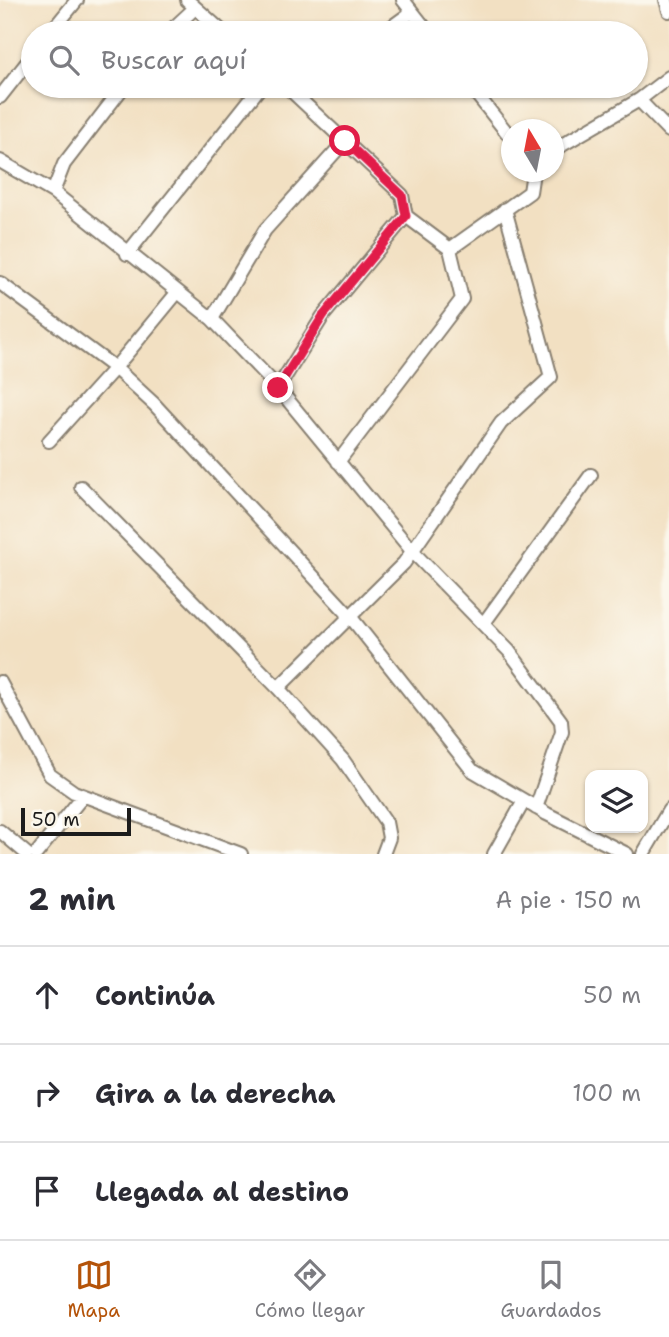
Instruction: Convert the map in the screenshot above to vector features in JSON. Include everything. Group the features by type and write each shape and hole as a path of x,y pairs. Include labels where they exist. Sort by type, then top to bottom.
{"street":[{"path":"59,21 76,0"},
{"path":"403,0 419,21"},
{"path":"666,0 669,11"},
{"path":"178,21 191,4 210,21"},
{"path":"400,21 412,12"},
{"path":"0,97 21,70"},
{"path":"648,93 669,77"},
{"path":"53,192 64,164 115,98"},
{"path":"127,254 251,98"},
{"path":"302,98 402,195 406,216 450,249 462,299 338,462"},
{"path":"480,98 501,125"},
{"path":"564,144 642,98"},
{"path":"639,100 669,131"},
{"path":"212,319 265,230 345,141"},
{"path":"0,161 53,192 127,254 212,319 278,388 412,551 509,651 561,721 562,732 536,808"},
{"path":"450,249 530,192 532,182"},
{"path":"278,688 412,551 501,423 551,377 505,209"},
{"path":"278,388 323,316 406,216"},
{"path":"0,283 115,368 153,404 349,615 472,770 536,808 627,854"},
{"path":"49,441 115,368 176,293"},
{"path":"484,623 591,475"},
{"path":"81,487 278,688 343,760 386,822 389,838 383,854"},
{"path":"0,682 50,775 83,796 241,854"},
{"path":"36,854 83,796"},
{"path":"494,854 524,801"},
{"path":"643,854 669,810"},
{"path":"0,831 27,854"}],"route":[{"path":"278,388 323,316 406,216 402,195 345,141"}]}
